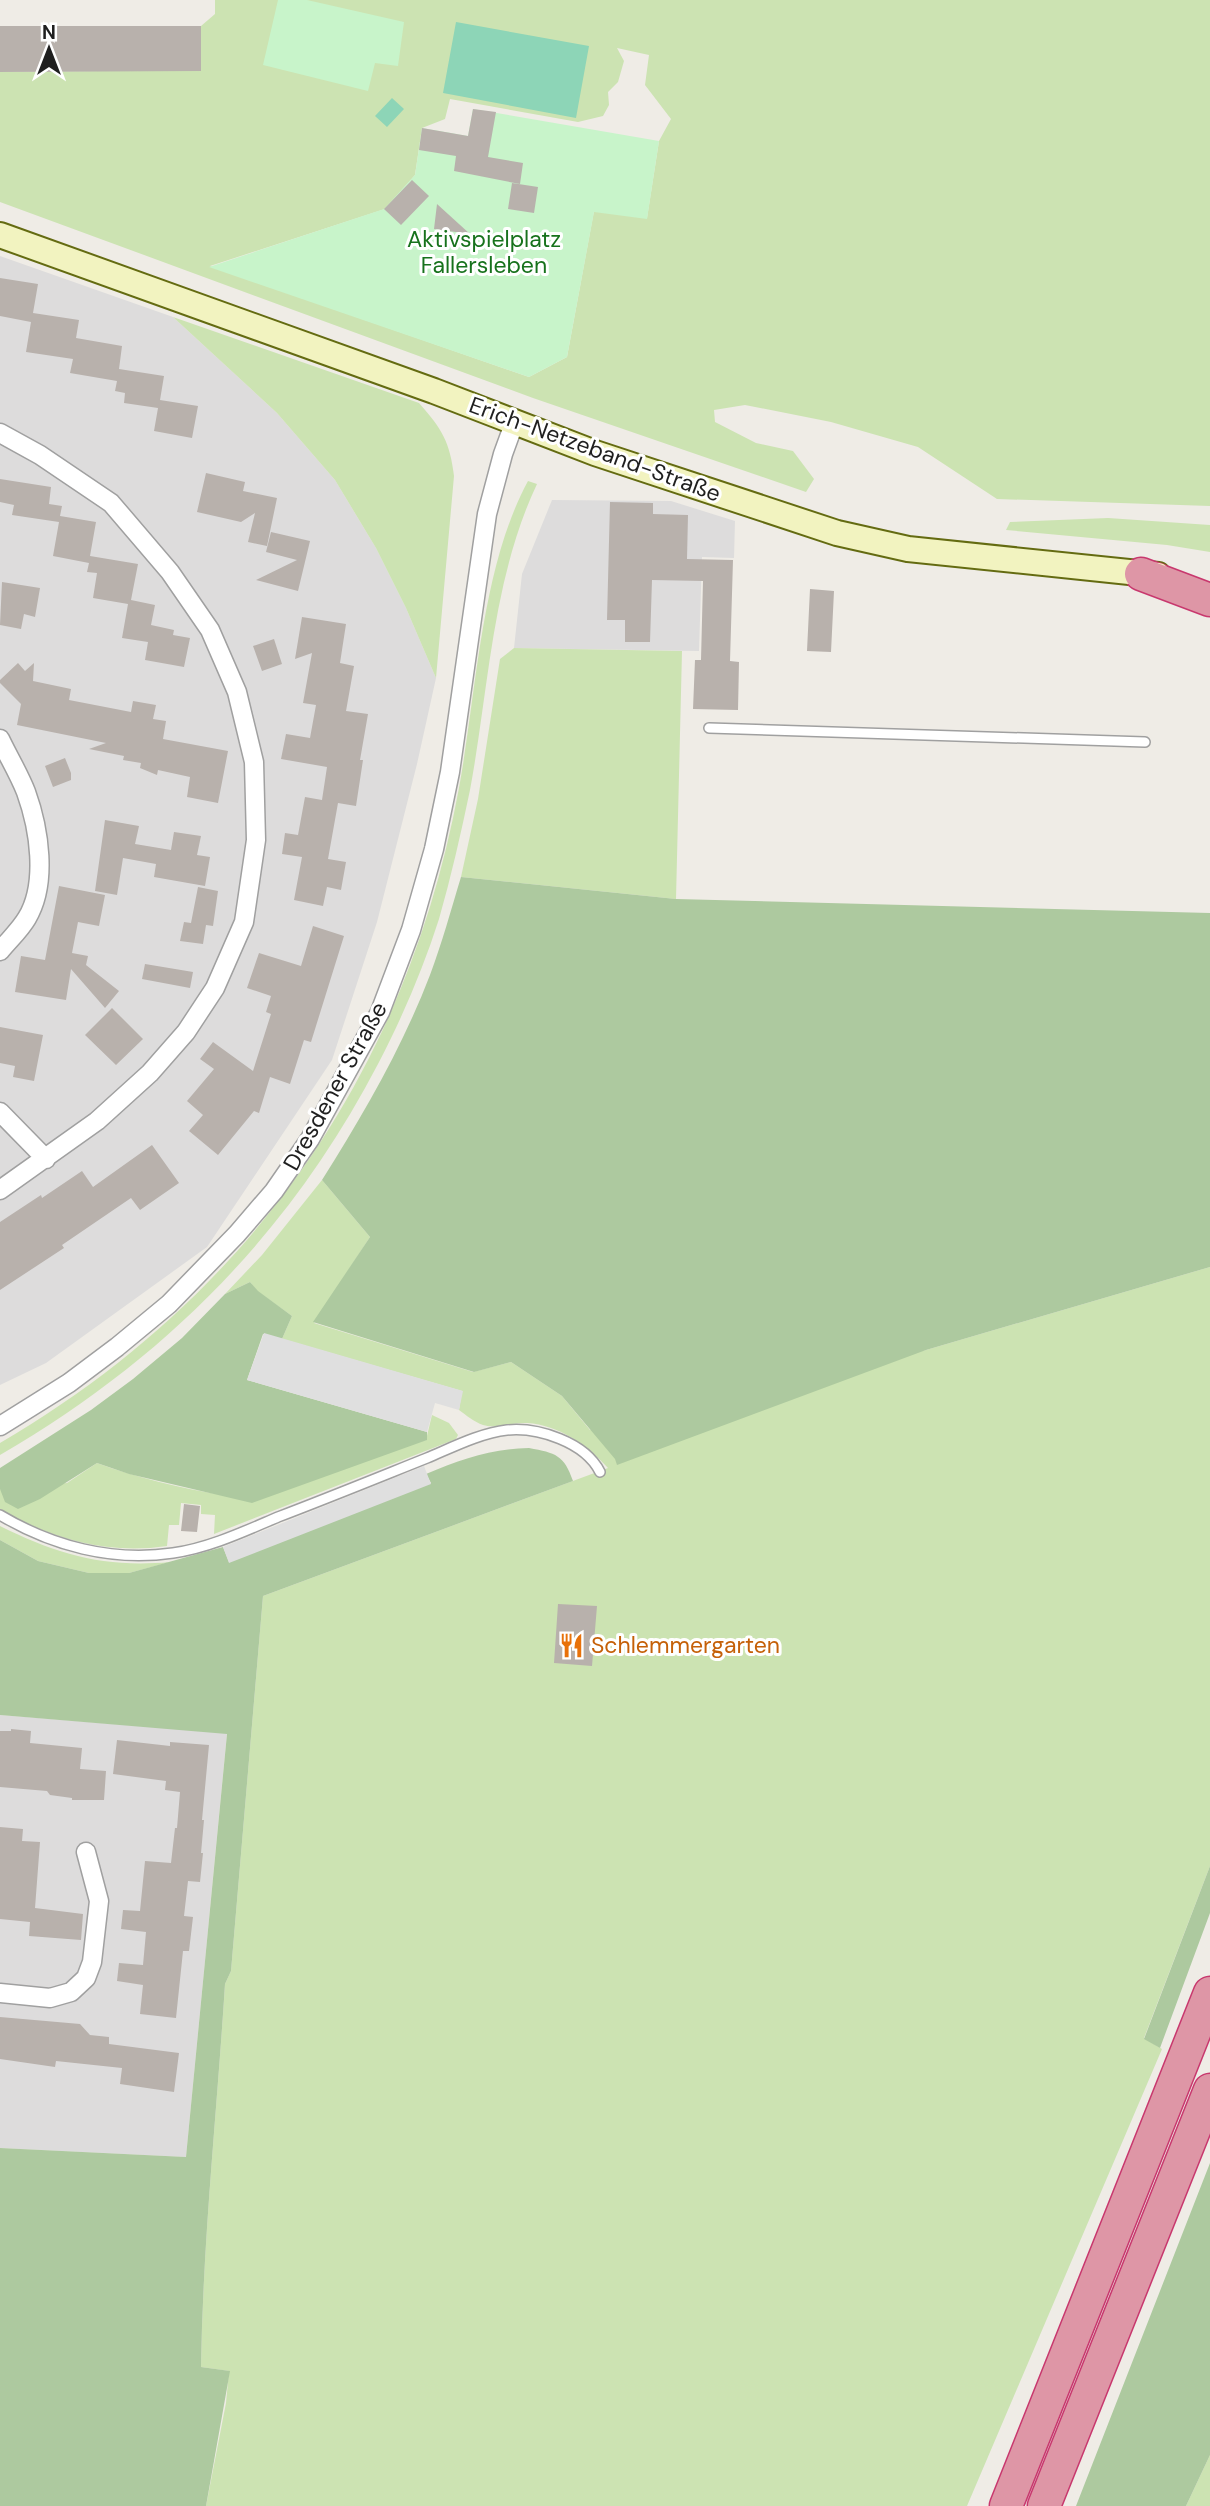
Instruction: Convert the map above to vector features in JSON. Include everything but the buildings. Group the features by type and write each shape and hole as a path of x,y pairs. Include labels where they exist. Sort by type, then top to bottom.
{"highway":[{"path":"1141,574 1210,600"},
{"path":"1006,2506 1210,1993"},
{"path":"1044,2506 1210,2090"}],"street":[{"name":"Erich-Netzeband-Straße","path":"0,234 515,421 595,453 677,478 766,512 837,533 908,549 1180,578 1210,584"},
{"name":"Dresdener Straße","path":"0,1426 69,1382 117,1347 169,1304 237,1234 274,1191 310,1139 380,1012 411,930 434,849 450,772 487,514 515,421"},
{"path":"0,433 111,503 170,572 210,630 237,692 254,762 256,840 244,922 215,988 186,1032 150,1073 97,1121 0,1189"},
{"path":"0,739 25,792 35,826 39,863 37,894 27,918 0,951"},
{"path":"0,1112 46,1159"},
{"path":"0,1993 50,1998 71,1992 86,1978 92,1962 99,1901 86,1852"}],"lane":[{"path":"709,728 1145,742"},
{"path":"0,1515 24,1529 70,1547 126,1557 174,1553 231,1536 442,1452 505,1430 528,1430 553,1437 587,1455 600,1472"}],"shaded area":[{"path":"0,256 173,317 277,413 335,480 376,548 436,678 377,922 332,1060 207,1247 46,1363 0,1385"},
{"path":"552,500 671,501 735,521 734,558 702,557 699,651 514,648 522,574"},
{"path":"264,1333 463,1391 459,1410 435,1403 427,1432 247,1380"},
{"path":"424,1466 431,1484 229,1563 223,1547"},
{"path":"0,1715 227,1733 186,2157 0,2148"}],"green space":[{"path":"215,0 1210,0 1210,506 997,499 918,447 831,422 745,405 714,410 715,422 756,443 793,451 814,479 806,492 533,398 0,202 0,72 201,70 201,26 215,14","holes":["617,48 649,55 645,85 671,119 659,141 647,218 594,211 567,357 529,377 210,266 385,209 415,175 422,128 445,119 450,99 578,122 603,116 609,105 608,92 618,82 624,61"]},
{"path":"278,0 307,0 404,22 398,66 375,63 368,91 263,65"},
{"path":"456,22 589,46 576,118 443,93"},
{"path":"392,98 404,109 387,127 375,116"},
{"name":"Aktivspielplatz Fallersleben","path":"473,109 659,141 647,219 594,212 567,357 529,377 209,267 384,209 415,175 422,128 468,136"},
{"path":"173,317 419,403 434,421 444,436 454,476 436,678 376,548 335,480 277,413"},
{"path":"528,481 537,484 522,520 501,596 470,790 448,887 419,975 378,1064 305,1183 263,1237 218,1287 116,1378 60,1418 0,1455 0,1443 89,1385 170,1319 241,1246 304,1167 357,1081 400,989 435,891 459,788 490,591 512,515"},
{"path":"1108,518 1210,525 1210,552 1167,545 1006,530 1010,522"},
{"path":"514,648 682,651 676,899 461,877 478,799 500,659"},
{"path":"461,877 676,899 1210,913 1210,1267 926,1350 617,1465 615,1459 562,1396 511,1362 474,1372 313,1322 370,1237 322,1180 367,1106 407,1029 434,963"},
{"path":"322,1180 370,1237 314,1323 473,1372 511,1362 562,1396 590,1430 926,1350 1210,1267 1210,1866 1144,2038 1162,2049 967,2506 206,2506 226,2403 229,2371 201,2367 207,2223 225,1984 231,1971 263,1596 608,1468 582,1444 550,1428 527,1423 488,1426 476,1422 459,1410 462,1391 282,1339 292,1316 257,1291 250,1282 225,1294 262,1255"},
{"path":"250,1282 292,1316 282,1339 263,1334 247,1380 427,1432 427,1440 252,1503 129,1474 97,1463 40,1499 18,1509 5,1502 0,1489 0,1468 91,1410 133,1379 182,1338 225,1294"},
{"path":"432,1415 449,1423 458,1435 456,1439 214,1534 215,1515 201,1514 201,1505 181,1503 179,1525 169,1525 167,1546 123,1548 80,1542 39,1529 0,1509 0,1489 67,1483 97,1463 159,1482 223,1495 426,1440"},
{"path":"529,1448 562,1460 573,1481 263,1596 231,1971 225,1984 207,2223 201,2367 230,2371 206,2506 0,2506 0,2148 186,2157 227,1734 0,1715 0,1540 38,1561 89,1573 129,1573 223,1547 229,1562 431,1483 426,1474 452,1464 489,1453"},
{"path":"0,1526 42,1545 82,1557 124,1563 170,1562 129,1573 89,1573 38,1561 0,1540"},
{"path":"1210,1866 1210,1913 1160,2048 1144,2039"},
{"path":"1210,2163 1210,2455 1186,2506 1076,2506"},
{"path":"1210,2455 1210,2506 1186,2506"}],"place":[{"name":"Schlemmergarten","path":"571,1645"}]}
